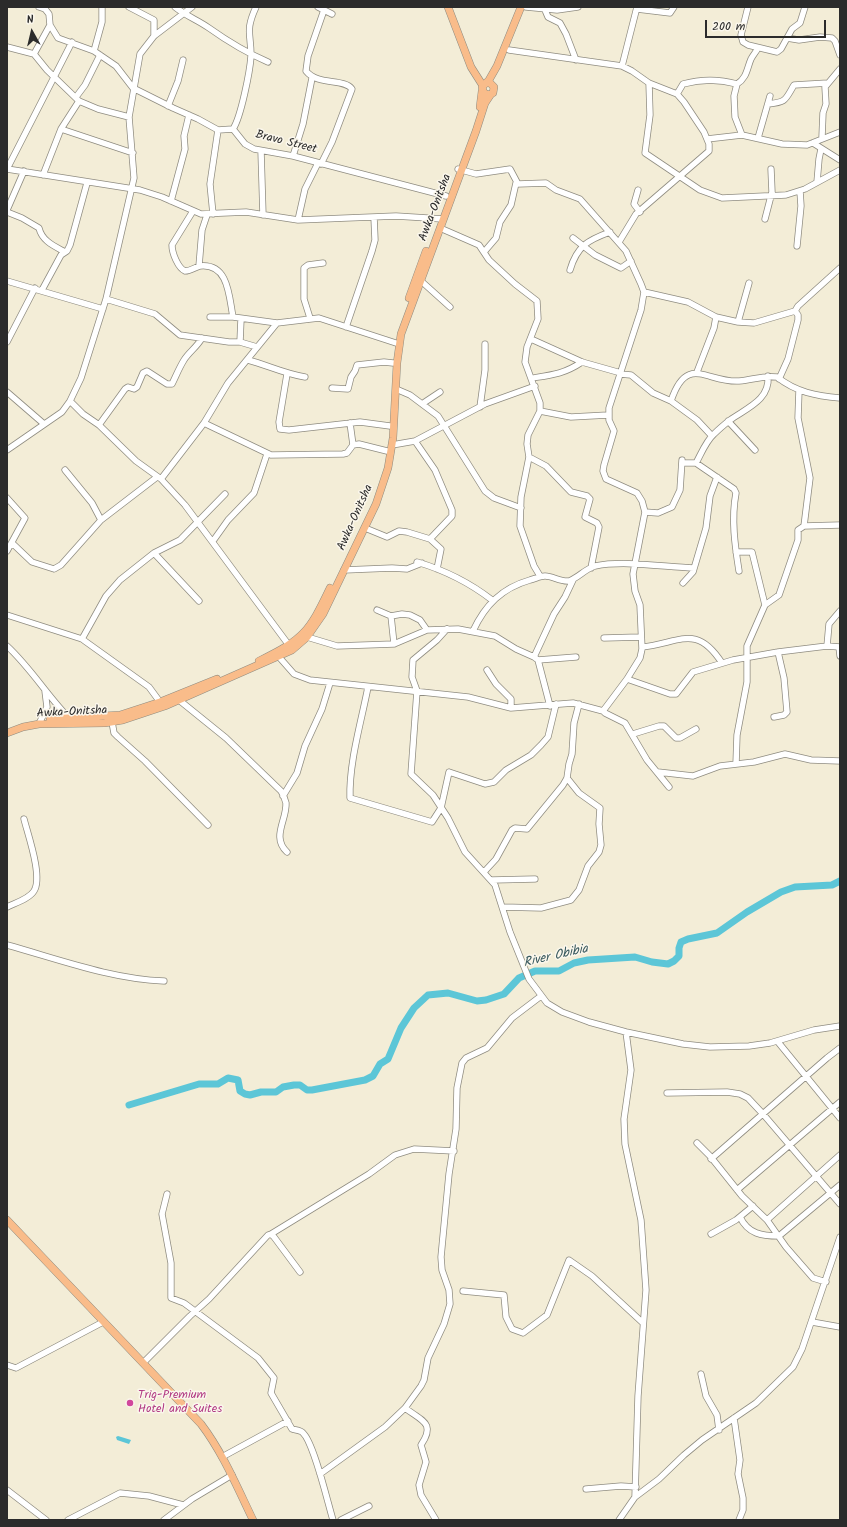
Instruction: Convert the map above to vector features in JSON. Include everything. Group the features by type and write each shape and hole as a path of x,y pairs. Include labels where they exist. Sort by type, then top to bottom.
{"main road":[{"path":"448,7 472,67 486,86"},
{"path":"486,86 497,66 521,7"},
{"path":"486,86 509,50 525,7"},
{"name":"Awka-Onitsha","path":"72,720 112,722 148,712 279,657 303,635 318,614 374,499 389,448 393,363 408,298 441,219 484,107 491,94 486,95 486,86"},
{"name":"Awka-Onitsha","path":"7,728 28,721 41,722 72,720 120,715 160,702 290,648 307,637 323,614 365,528 384,482 396,389 397,344 440,228 446,196 460,170 486,86"},
{"name":"Awka-Onitsha","path":"7,733 41,722"},
{"path":"7,1220 103,1322 188,1409 208,1434 222,1457 253,1520"}],"street":[{"path":"39,7 45,9 49,14 50,25 58,38 94,51 116,66 134,88 218,130 233,129 240,108 250,53 249,24 256,7"},
{"path":"49,14 53,7"},
{"path":"94,51 102,22 102,7"},
{"path":"129,7 154,20 154,36"},
{"path":"175,7 183,14 209,28 233,46 268,62"},
{"path":"7,450 58,415 70,401 82,378 106,299 132,190 134,178 133,153 129,117 140,54 154,36 192,7"},
{"path":"318,7 332,14"},
{"path":"525,7 545,10 578,7"},
{"path":"622,66 637,8 670,13 674,7"},
{"path":"748,7 741,39 748,45 779,52 792,29 800,23 805,7"},
{"path":"298,220 305,189 332,142 352,89 347,85 312,78 305,68 324,10"},
{"path":"545,10 548,17 560,23 576,60"},
{"path":"34,54 50,25"},
{"path":"787,38 799,40 820,37 832,38 835,40 840,55"},
{"path":"72,42 7,169 87,183 140,190 193,211 210,215 246,212 298,220 374,216 415,216 441,219"},
{"path":"7,47 34,54 77,99 98,109 129,117"},
{"path":"742,135 735,117 734,92 737,84 747,72 751,58 758,48"},
{"path":"509,50 622,66 649,83 677,94 691,110 707,139 709,151 636,214 619,242"},
{"path":"43,175 60,129 100,55"},
{"path":"168,106 178,82 183,60"},
{"path":"822,137 823,113 826,104 824,92 828,83 840,69"},
{"path":"293,156 303,124 312,78"},
{"path":"677,94 683,84 694,82 707,80 737,84"},
{"path":"649,83 650,115 645,153 700,190 722,198 786,195 800,190 840,170"},
{"path":"768,104 783,102 788,98 794,85 828,83"},
{"path":"758,138 770,96"},
{"path":"171,201 185,149 184,136 189,115"},
{"path":"60,129 133,153"},
{"name":"Bravo Street","path":"233,129 246,144 261,151 293,156 446,196"},
{"path":"199,266 201,243 210,215 210,184 218,130"},
{"path":"813,144 822,137 840,132"},
{"path":"707,139 742,135 782,144 813,144 840,160"},
{"path":"817,182 821,148"},
{"path":"261,151 263,215"},
{"path":"765,219 771,196 771,169"},
{"path":"460,170 476,174 510,170 516,183 511,205 500,222 496,238 484,252"},
{"path":"24,171 7,211 39,228 40,234 47,242 65,252"},
{"path":"42,290 61,255 70,245 87,183"},
{"path":"516,183 520,185 546,183 556,190 580,199 619,242 631,261 644,292 641,310 608,415 614,431 604,465 604,476 637,493 640,497 645,512 634,565 633,582 641,613 640,637 642,647 640,658 603,711"},
{"path":"638,190 634,204 640,212"},
{"path":"797,246 801,206 800,190"},
{"path":"193,211 176,238 172,248 182,270 188,271 199,266 210,267 222,274 226,281 233,317"},
{"path":"346,327 375,240 374,216"},
{"path":"440,228 471,240 479,245 489,260 515,284 537,301 538,319 527,347 525,362 535,386 540,403 540,411 528,435 527,444 529,457 524,476 521,532 540,576"},
{"path":"570,270 572,261 581,246 594,238 610,232"},
{"path":"573,238 581,246 595,255 621,268 631,261"},
{"path":"310,318 304,299 304,268 308,265 323,263"},
{"path":"644,292 688,302 716,317 738,322 754,322 795,311 798,306 840,268"},
{"path":"420,280 450,307"},
{"path":"7,281 103,309"},
{"path":"738,322 749,283"},
{"path":"7,342 9,334 35,288"},
{"path":"106,299 156,314 180,335 229,342 240,342 257,347"},
{"path":"779,379 788,359 798,320 798,315 795,311"},
{"path":"210,317 233,317 277,323 319,318 397,344"},
{"path":"697,372 714,328 716,317"},
{"path":"240,342 241,319"},
{"path":"12,543 32,562 48,569 54,569 61,565 101,520 159,478 204,423 228,383 277,323"},
{"path":"99,425 124,389 128,387 134,389 137,387 143,373 147,371 167,384 172,384 183,361 191,351 196,348 202,338"},
{"path":"531,339 582,362 620,374 631,375 653,393 671,401 697,420 712,436"},
{"path":"480,407 485,370 485,344"},
{"path":"248,360 277,368 287,374 306,377"},
{"path":"332,388 348,388 351,377 357,365 384,362 393,363"},
{"path":"532,378 562,373 582,362"},
{"path":"671,401 677,385 682,379 697,372 734,381 768,376 779,379 785,385 798,390 824,397 840,398"},
{"path":"287,374 279,422 280,429 289,430 366,422 390,426"},
{"path":"696,463 712,436 728,421 761,399 767,389 768,376"},
{"path":"353,445 360,444 389,448 415,441 480,407 535,386"},
{"path":"396,389 410,395 438,416 475,472 485,491 494,498 522,508"},
{"path":"798,390 798,418 810,478 804,526"},
{"path":"7,392 44,424"},
{"path":"422,404 440,392"},
{"path":"70,401 83,414 99,425 121,448 159,478 198,521 290,648"},
{"path":"540,411 571,417 608,415"},
{"path":"728,421 755,450"},
{"path":"204,423 267,454 288,456 347,453 353,445 350,423"},
{"path":"415,441 435,470 452,510 452,516 430,539"},
{"path":"213,541 228,520 254,493 267,454"},
{"path":"529,457 546,466 571,492 587,496 590,499 586,517 597,523 599,527 591,568"},
{"path":"645,512 658,513 672,507 680,490 682,462 696,463 717,477 736,493 733,505 734,541 739,571"},
{"path":"65,470 92,503 101,520"},
{"path":"683,583 691,576 694,568 706,528 710,496 717,477"},
{"path":"82,639 106,596 120,580 154,553 180,540 224,494"},
{"path":"7,498 25,518 7,551"},
{"path":"736,764 737,735 747,682 747,657 745,653 748,642 765,604 779,595 798,540 798,530 804,526 840,525"},
{"path":"365,528 388,537 400,531 430,539 441,549 437,569"},
{"path":"736,552 752,552 765,604"},
{"path":"154,553 199,601"},
{"path":"344,570 392,568 407,569 420,563 437,569 478,589 492,600"},
{"path":"473,631 479,617 492,600 512,586 540,576 565,581 573,580 591,568 607,565 694,568"},
{"path":"550,706 536,658 554,614 565,597 573,580"},
{"path":"377,610 391,616 402,614 410,615 420,620 427,630"},
{"path":"827,646 829,624 840,611"},
{"path":"7,615 82,639 149,686 160,702"},
{"path":"391,616 394,644"},
{"path":"307,637 337,646 394,644 427,630 447,629 473,631 495,636 516,649 536,658 576,657"},
{"path":"447,629 437,640 413,660 412,677 417,691 411,774 433,795 465,852 492,880 503,906 510,932 529,979 547,1003 562,1012 589,1022 626,1032 683,1044 710,1047 749,1046 778,1042 814,1030 840,1026"},
{"path":"604,638 640,637"},
{"path":"642,647 677,639 690,638 708,645 722,664"},
{"path":"7,646 21,659 45,691 72,720"},
{"path":"626,679 670,694 676,694 692,672 747,657 827,646 840,647 840,656"},
{"path":"774,717 784,715 787,712 784,678 778,652"},
{"path":"279,657 288,669 298,676 310,680 417,691 483,700 511,708 550,706 556,704 579,704 603,711 605,714 626,723 647,760 669,787"},
{"path":"487,670 496,684 522,708"},
{"path":"283,796 297,773 305,746 322,709 330,683"},
{"path":"368,687 349,788 350,798 432,822 441,808 450,772 485,784 494,782 506,770 542,745 548,737 556,704"},
{"path":"41,722 47,707 45,691"},
{"path":"511,699 511,708"},
{"path":"179,700 208,722 275,784 286,802 279,840 282,848 287,852"},
{"path":"484,872 496,859 512,830 515,828 527,829 567,778 579,704"},
{"path":"112,722 114,733 208,825"},
{"path":"633,734 659,726 664,726 676,738 680,738 696,729"},
{"path":"658,772 693,776 720,766 754,762 785,754 811,760 840,760"},
{"path":"503,906 542,908 571,900 579,890 588,866 599,852 601,845 599,824 600,808 579,793 567,778"},
{"path":"7,907 30,895 36,886 36,872 24,819"},
{"path":"492,880 535,879"},
{"path":"7,945 96,969 146,980 164,981"},
{"path":"320,1474 385,1427 404,1408 424,1380 428,1358 444,1324 450,1304 449,1290 442,1270 441,1257 449,1174 454,1151 457,1088 462,1062 466,1058 487,1048 512,1018 541,996"},
{"path":"626,1032 631,1070 624,1119 624,1131 627,1156 641,1220 646,1290 638,1396 635,1497"},
{"path":"778,1042 840,1118"},
{"path":"711,1159 840,1048"},
{"path":"668,1093 710,1092 740,1094 748,1098 840,1204"},
{"path":"737,1190 840,1102"},
{"path":"697,1143 737,1190 767,1220 813,1278 826,1282"},
{"path":"143,1363 209,1299 265,1238 369,1174 395,1156 414,1150 454,1151"},
{"path":"767,1220 840,1155"},
{"path":"740,1217 742,1222 759,1235 779,1236 840,1185"},
{"path":"167,1194 162,1214 171,1263 171,1298 195,1312 258,1358 274,1378 271,1393 292,1429 300,1431 306,1437 320,1474 333,1520"},
{"path":"711,1234 740,1217 752,1206"},
{"path":"271,1234 300,1272"},
{"path":"619,1520 635,1497 659,1480 684,1455 756,1403 793,1367 802,1349 812,1322 840,1237"},
{"path":"463,1291 504,1295 506,1317 512,1329 523,1333 547,1315 569,1260 592,1276 643,1323"},
{"path":"7,1365 16,1368 103,1322"},
{"path":"812,1322 840,1327"},
{"path":"701,1374 706,1396 717,1415 719,1430"},
{"path":"404,1408 425,1423 429,1429 429,1433 421,1445 426,1462 419,1485 421,1494 436,1520"},
{"path":"734,1418 740,1460 738,1474 743,1498 743,1510 739,1520"},
{"path":"222,1457 288,1421"},
{"path":"164,1520 183,1505 232,1475"},
{"path":"586,1489 621,1486 636,1487"},
{"path":"7,1490 46,1520"},
{"path":"68,1520 120,1493 149,1496 183,1505"},
{"path":"340,1520 369,1506"}],"water":[{"path":"118,1436 131,1440 129,1444 117,1440 116,1437"}],"waterway":[{"name":"River Obibia","path":"129,1105 199,1084 218,1084 228,1078 238,1080 240,1091 250,1095 261,1092 276,1092 283,1087 294,1085 300,1085 307,1090 312,1090 365,1080 373,1076 380,1064 388,1059 401,1028 414,1008 428,995 448,993 477,1001 486,1000 504,994 519,978 535,971 559,971 574,963 588,960 635,957 652,962 668,964 679,956 681,942 688,939 717,933 747,912 781,892 795,887 832,885 840,881"}],"place":[{"name":"Trig-Premium Hotel and Suites","path":"130,1403"}]}
